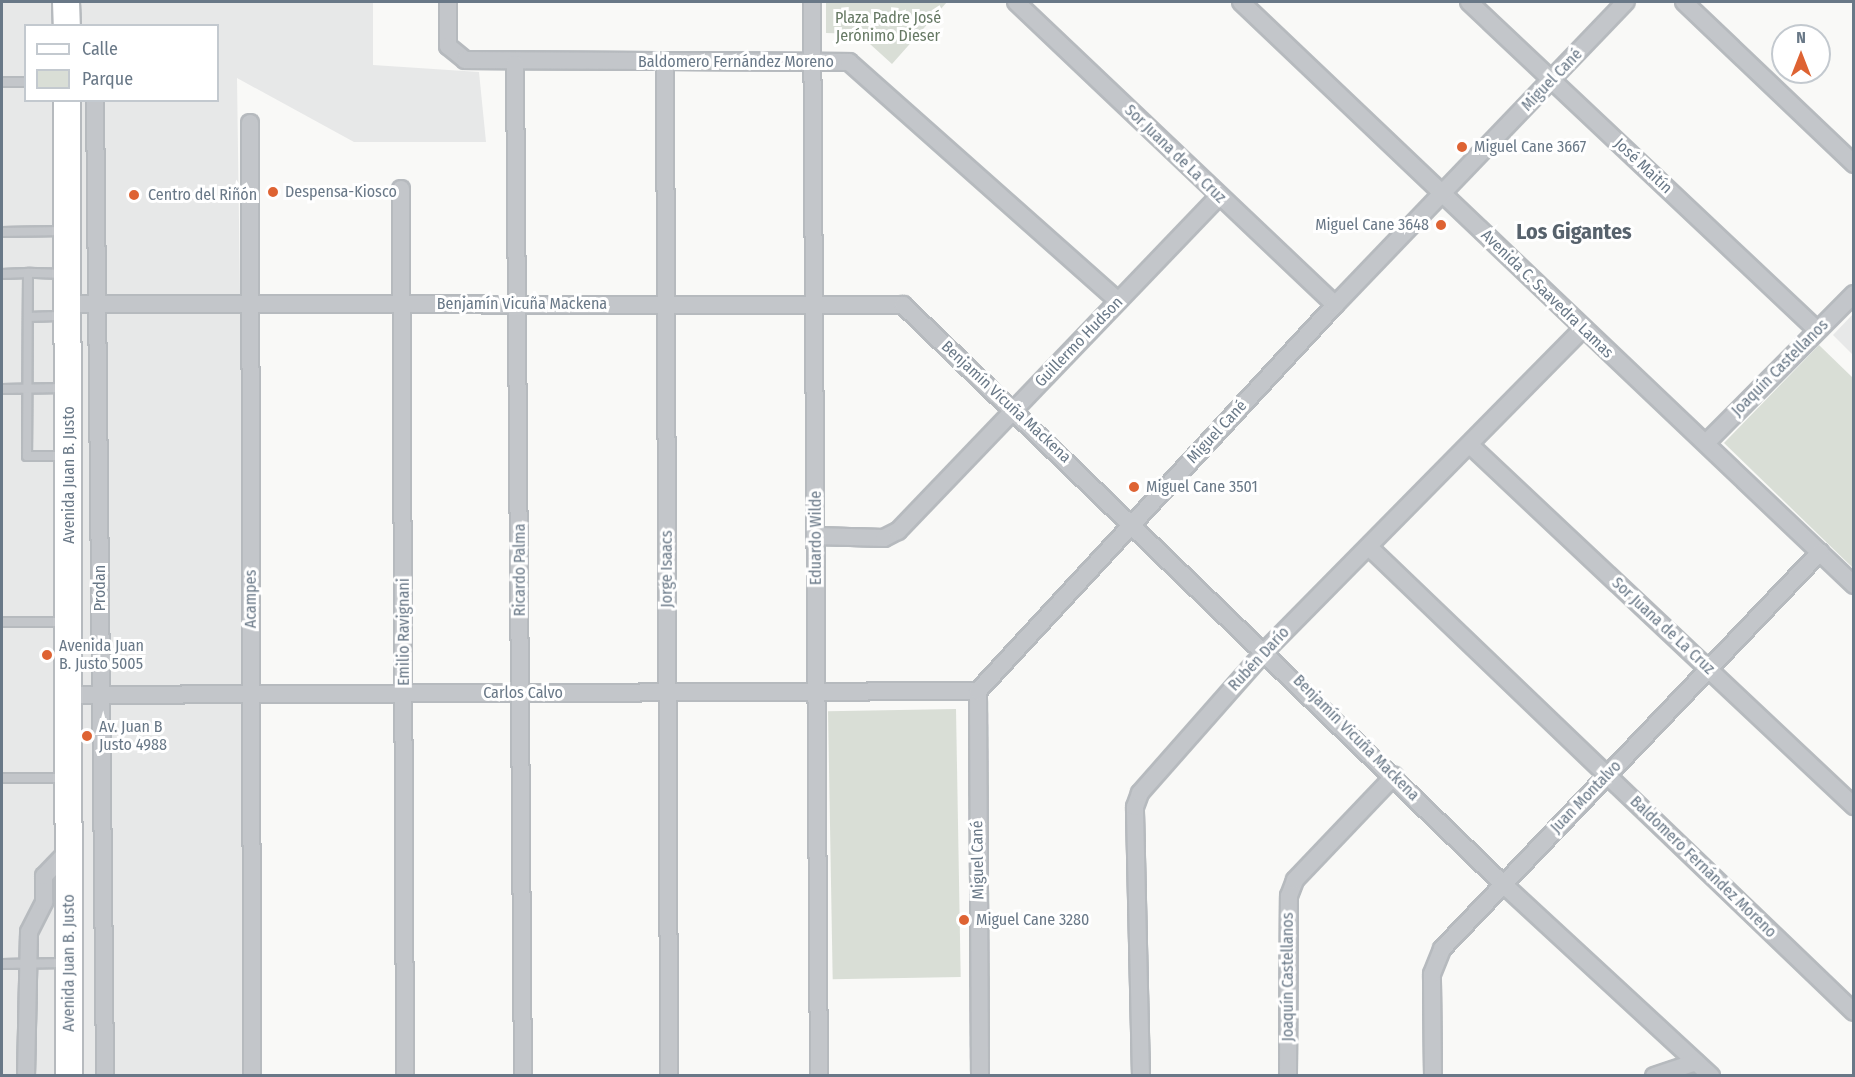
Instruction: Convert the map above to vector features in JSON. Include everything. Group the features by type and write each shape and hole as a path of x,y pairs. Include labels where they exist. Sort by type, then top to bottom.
{"main road":[{"path":"66,2 67,24"},
{"name":"Avenida Juan B. Justo","path":"67,102 69,1076"}],"street":[{"name":"Baldomero Fernández Moreno","path":"448,2 448,46 465,60 515,64 849,62 863,69 1118,301"},
{"name":"Eduardo Wilde","path":"812,2 819,1076"},
{"name":"Avenida C. Saavedra Lamas","path":"1241,2 1854,585"},
{"name":"José Maitín","path":"1469,2 1817,330"},
{"name":"Miguel Cané","path":"980,1076 978,691 1441,192 1553,80 1626,2"},
{"path":"1684,2 1854,164"},
{"name":"Sor Juana de La Cruz","path":"1025,5 1219,196 1335,305"},
{"name":"Jorge Isaacs","path":"665,62 669,1076"},
{"name":"Ricardo Palma","path":"515,64 520,304 523,1076"},
{"name":"Prodan","path":"95,102 100,305 100,697 105,1076"},
{"name":"Acampes","path":"250,123 252,1076"},
{"name":"Emilio Ravignani","path":"402,189 405,1076"},
{"name":"Guillermo Hudson","path":"816,536 891,536 1219,196"},
{"name":"Joaquín Castellanos","path":"1706,443 1854,294"},
{"name":"Benjamín Vicuña Mackena","path":"69,310 100,305 251,304 813,301 903,305 1134,522 1503,884 1711,1076"},
{"name":"Rubén Darío","path":"1141,1076 1137,799 1266,650 1471,446 1583,329"},
{"name":"Sor Juana de La Cruz","path":"1471,446 1854,806"},
{"name":"Baldomero Fernández Moreno","path":"1370,548 1854,1012"},
{"name":"Juan Montalvo","path":"1433,1076 1435,959 1503,884 1820,552"},
{"name":"Carlos Calvo","path":"69,695 100,697 978,691"},
{"name":"Joaquín Castellanos","path":"1288,1076 1289,896 1295,880 1394,776"},
{"name":"Avenida Juan B. Justo","path":"26,1076 29,932 44,902 44,876 69,850"},
{"path":"1654,1076 1696,1062"}],"lane":[{"path":"2,82 24,82"},
{"path":"2,232 68,230"},
{"path":"28,273 27,456 69,456"},
{"path":"2,274 68,274"},
{"path":"28,317 69,310"},
{"path":"2,389 69,388"},
{"path":"2,622 69,622"},
{"path":"2,778 69,778"},
{"path":"2,964 69,963"}],"shaded area":[{"path":"2,2 373,2 373,65 479,72 486,142 354,142 237,78 251,1075 2,1076"},
{"path":"1853,314 1853,355 1833,335"}],"green space":[{"name":"Plaza Padre José Jerónimo Dieser","path":"826,2 947,2 892,64 859,34 826,33"},
{"path":"1819,345 1853,378 1853,568 1724,443"},
{"path":"956,709 961,977 833,979 828,711"}],"place":[{"name":"Miguel Cane 3667","path":"1462,147"},
{"name":"Despensa-Kiosco","path":"273,192"},
{"name":"Centro del Riñón","path":"134,195"},
{"name":"Miguel Cane 3648","path":"1441,225"},
{"name":"Miguel Cane 3501","path":"1134,487"},
{"name":"Avenida Juan B. Justo 5005","path":"47,655"},
{"name":"Av. Juan B Justo 4988","path":"87,736"},
{"name":"Miguel Cane 3280","path":"964,920"}],"district":[{"name":"Los Gigantes","path":"1574,232"}]}
